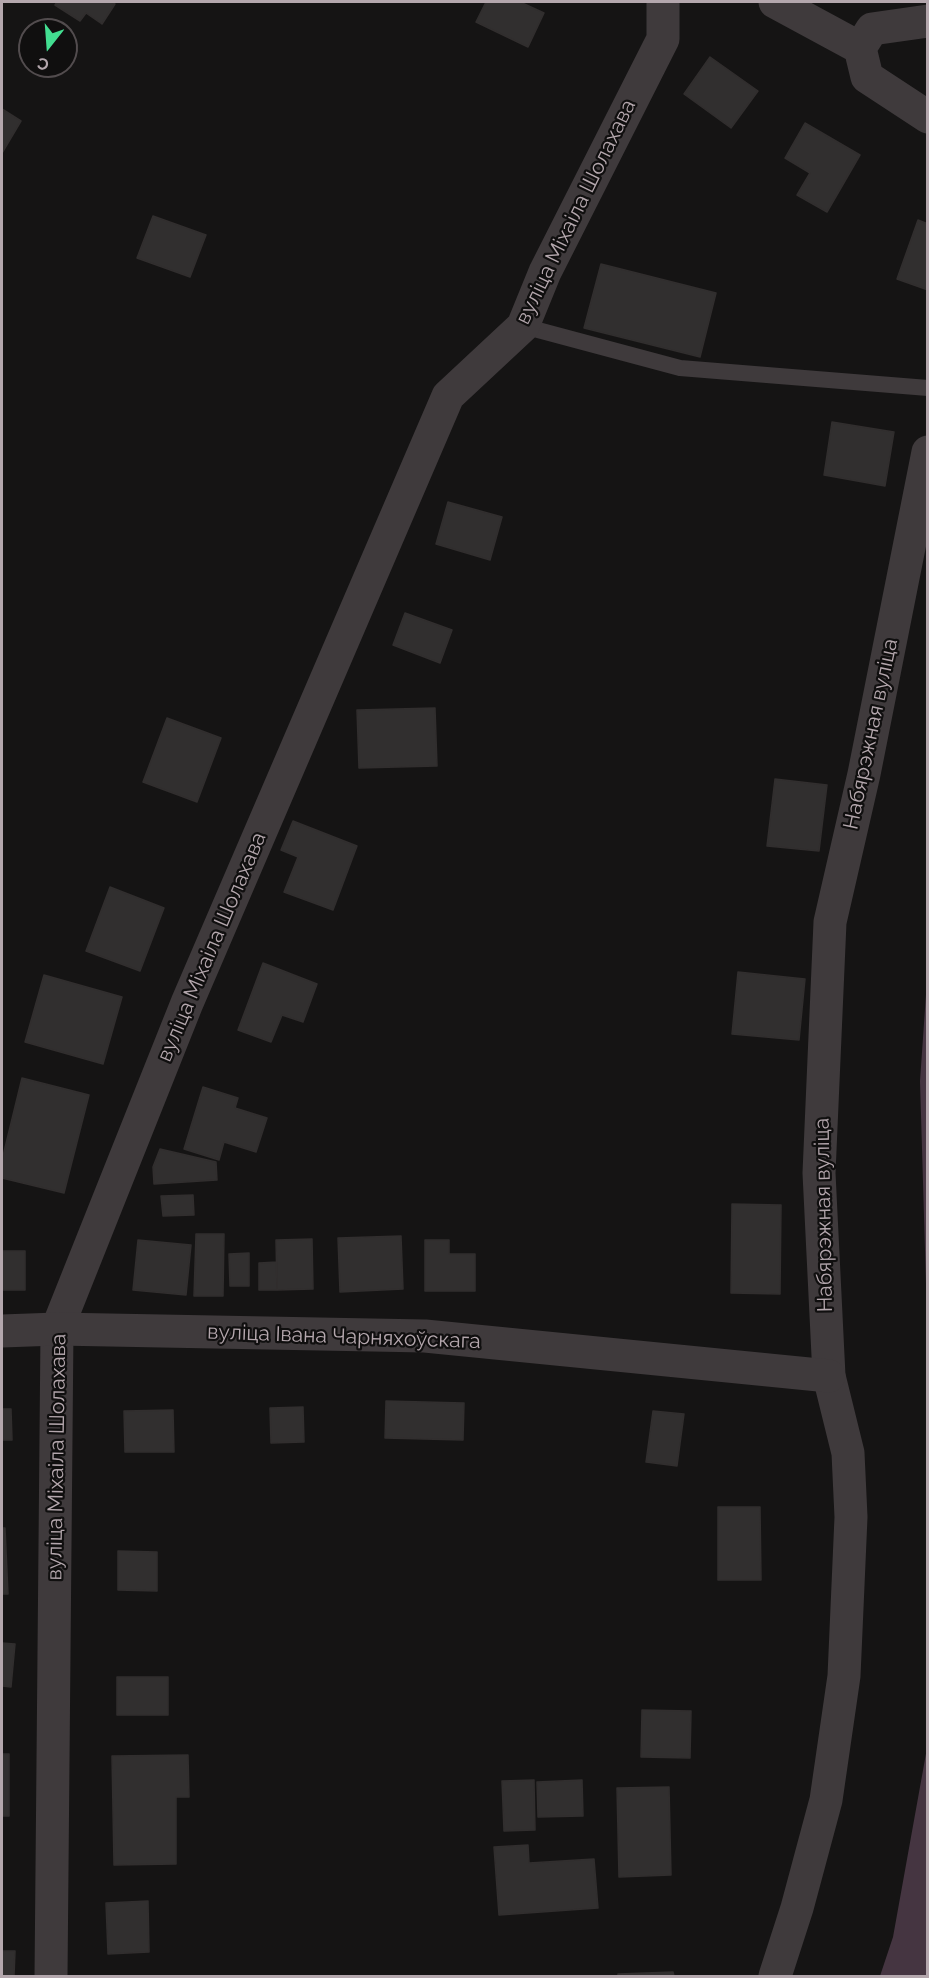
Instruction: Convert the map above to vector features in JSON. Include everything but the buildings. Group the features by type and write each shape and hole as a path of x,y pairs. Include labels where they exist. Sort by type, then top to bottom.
{"street":[{"name":"вуліца Міхаіла Шолахава","path":"51,1977 57,1329 187,1003 448,396 523,326 545,272 663,39 663,2"},
{"path":"775,2 860,48"},
{"path":"927,21 872,29 860,48 867,77 927,117"},
{"name":"Набярэжная вуліца","path":"776,1977 826,1800 844,1676 851,1517 850,1485 848,1453 829,1376 819,1173 830,922 864,774 927,452"},
{"name":"вуліца Івана Чарняхоўскага","path":"2,1331 57,1329 425,1336 829,1376"}],"lane":[{"path":"523,326 680,368 927,388"}],"shaded area":[{"path":"927,980 927,1318 920,1081"},
{"path":"927,1748 927,1976 880,1976 893,1937"}]}
